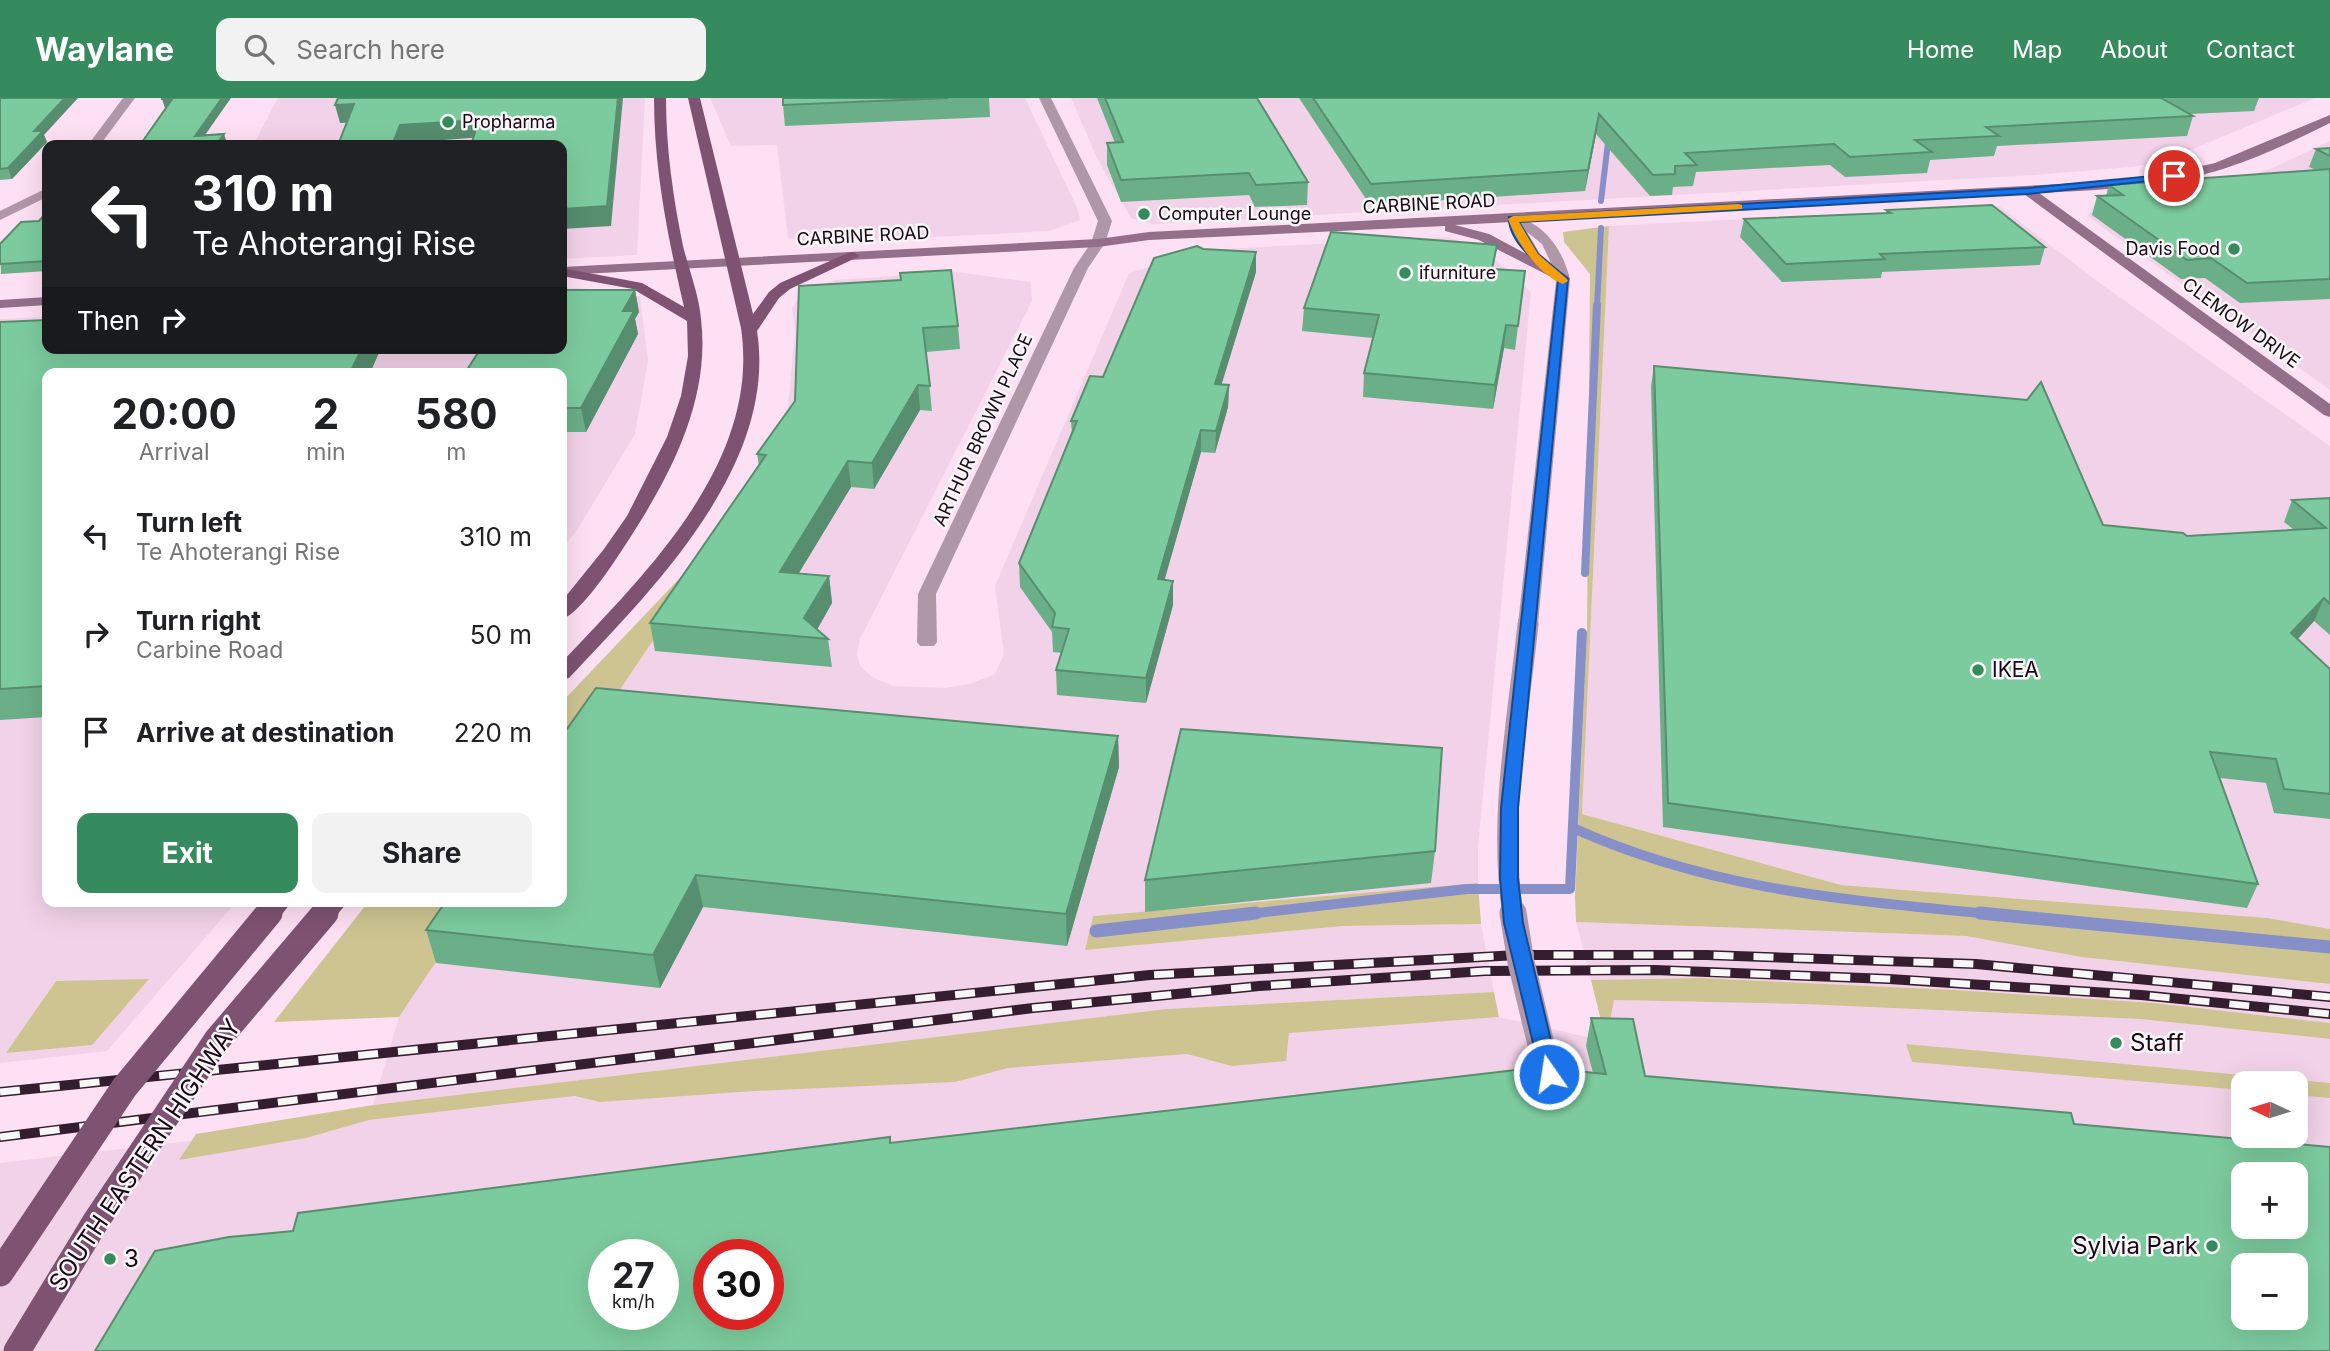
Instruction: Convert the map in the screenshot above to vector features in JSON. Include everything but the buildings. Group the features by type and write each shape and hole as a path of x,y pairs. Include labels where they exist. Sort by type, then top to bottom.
{"main road":[{"path":"567,607 601,568 641,507 675,437 693,376 696,338 694,319 667,194 660,98"},
{"path":"567,669 672,553 705,501 732,448 748,401 752,358 749,331 694,98"},
{"name":"CARBINE ROAD","path":"567,271 1098,243 1149,236 2028,191 2140,181 2218,166 2255,153 2330,119"},
{"name":"CLEMOW DRIVE","path":"2028,191 2330,412"},
{"path":"1431,223 1484,237 1563,279"},
{"path":"749,331 774,295 785,286 853,256"},
{"path":"567,272 637,286 694,319"},
{"path":"0,304 42,301"},
{"name":"SOUTH EASTERN HIGHWAY","path":"0,1273 124,1088 274,907"},
{"name":"SOUTH EASTERN HIGHWAY","path":"17,1351 96,1221 217,1040 330,907"}],"street":[{"path":"98,140 129,98"},
{"path":"1045,98 1105,220 1098,243"},
{"path":"0,216 42,195"},
{"path":"1513,219 1534,256 1563,279 1510,808 1509,878 1514,923 1554,1098"},
{"name":"ARTHUR BROWN PLACE","path":"927,642 927,594 1081,268 1098,243"}],"shaded area":[{"path":"278,98 645,98 637,255 567,259 567,140 256,140"},
{"path":"710,98 1025,98 1078,210 1080,220 1050,231 816,243 788,238 777,145 731,146"},
{"path":"1071,98 2315,98 2162,162 2131,167 2035,175 1153,224 1131,218 1097,158"},
{"name":"Davis Food","path":"2330,141 2330,390 2087,216 2098,199 2231,182 2275,167"},
{"path":"1999,206 2101,284 2330,446 2330,929 2268,918 1841,885 1582,814 1609,226"},
{"path":"1609,226 1582,814 1841,885 2268,918 2330,929 2330,984 2081,957 1966,936 1576,922 1587,631 1590,274 1564,242 1563,232"},
{"path":"1448,237 1485,250 1531,292 1478,847 1478,883 1093,916 1085,950 1344,926 1481,924 1494,992 1166,1009 373,1105 399,1017 473,907 567,907 567,769 732,523 772,447 788,408 795,332 792,308 803,291 836,280 955,272 1031,282 1032,301 860,639 857,654 860,666 872,677 893,686 945,688 970,684 995,674 1004,654 995,586 1129,273 1207,250"},
{"path":"567,289 619,291 640,297 648,360 635,434 567,543 567,368 42,368 42,907 232,907 107,1051 0,1063 0,319 42,317 42,354 567,354"},
{"path":"732,523 567,769 567,697"},
{"path":"1478,883 1481,924 1344,926 1085,950 1093,916"},
{"path":"364,907 473,907 399,1017 274,1022"},
{"path":"1576,922 1966,936 2081,957 2330,984 2330,1023 2154,1003 1955,990 1701,978 1591,980"},
{"path":"1701,978 2154,1003 2330,1023 2330,1039 2140,1019 1801,1004 1614,1000 1606,1041 1591,980"},
{"path":"149,979 92,1045 6,1053 56,981"},
{"path":"1494,992 1499,1017 1289,1033 1286,1061 1232,1066 1187,1054 1008,1068 955,1082 754,1091 600,1102 575,1096 369,1120 306,1138 179,1160 196,1134 373,1105 1166,1009"},
{"path":"1613,1000 1801,1004 2140,1019 2330,1039 2330,1351 0,1351 0,1163 903,1058 1499,1017 1605,1041"},
{"path":"1906,1044 2231,1074 2231,1089 1912,1062"},
{"path":"2308,1081 2330,1083 2330,1098 2308,1096"}],"waterway":[{"path":"1601,201 1609,134"},
{"path":"1597,307 1601,228"},
{"path":"1585,573 1597,305"},
{"path":"1240,915 1467,889 1570,889 1582,633"},
{"path":"1573,828 1677,866 1782,890 1999,915"},
{"path":"1096,931 1256,913"},
{"path":"1980,913 2330,947"}],"railway":[{"path":"0,1092 1150,975 1518,955 1706,955 1976,964 2330,997"},
{"path":"0,1137 1033,1008 1259,986 1485,971 1655,970 1889,979 2141,995 2330,1014"}],"slow traffic":[{"path":"1563,281 1534,256 1513,219 1739,207"}],"place":[{"name":"Propharma","path":"448,122"},
{"name":"Computer Lounge","path":"1144,214"},
{"name":"Davis Food","path":"2234,249"},
{"name":"ifurniture","path":"1405,273"},
{"name":"IKEA","path":"1978,670"},
{"name":"Staff","path":"2116,1043"},
{"name":"Sylvia Park","path":"2212,1246"},
{"name":"3","path":"110,1259"}],"route":[{"path":"1549,1074 1514,923 1509,878 1510,808 1563,279 1534,256 1513,219 2028,191 2101,186 2174,176"}]}
